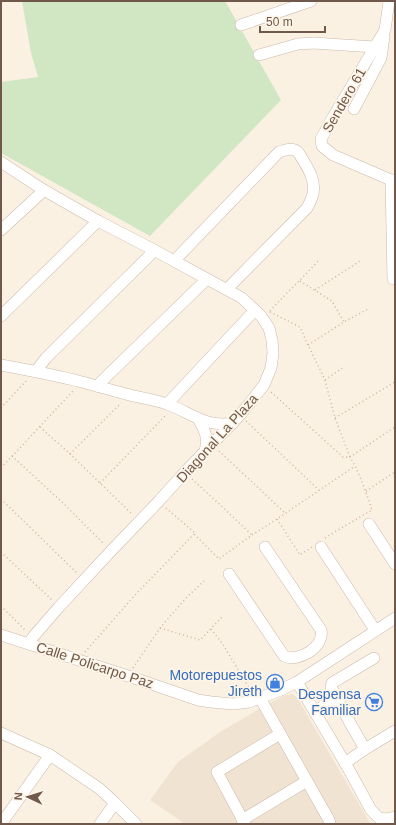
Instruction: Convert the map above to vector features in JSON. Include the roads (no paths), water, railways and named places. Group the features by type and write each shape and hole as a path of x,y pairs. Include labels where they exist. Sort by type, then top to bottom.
{"street":[{"path":"241,25 311,1"},
{"name":"Sendero 61","path":"389,1 385,30 321,138 322,146 333,155 393,180"},
{"path":"354,109 380,58 385,30"},
{"path":"259,55 298,44 313,43 375,47"},
{"path":"174,261 280,152 288,149 296,150 310,173 314,186 313,196 307,208 227,289"},
{"name":"Diagonal La Plaza","path":"1,162 42,189 98,221 242,298 262,312 269,328 272,340 271,368 264,385 237,419 59,606 31,640"},
{"path":"393,180 393,279"},
{"path":"1,230 40,194 42,189"},
{"path":"1,316 98,221"},
{"path":"36,371 46,358 154,250"},
{"path":"97,386 207,280"},
{"path":"171,405 262,312"},
{"path":"1,365 36,371 171,405 191,414 199,420 210,423 223,425 237,419"},
{"path":"199,420 206,434 206,445 209,448"},
{"path":"369,524 395,564"},
{"path":"320,544 375,630"},
{"path":"229,574 284,656 291,658 307,652 321,639 321,630 265,547"},
{"name":"Calle Policarpo Paz","path":"1,635 31,640 76,660 198,700 233,704 248,702 260,698 297,682 395,618"},
{"path":"307,652 317,668"},
{"path":"365,748 331,687 332,683 374,658"},
{"path":"297,682 345,763 376,821 395,817"},
{"path":"260,698 330,824"},
{"path":"315,713 336,698"},
{"path":"345,763 365,748 395,731"},
{"path":"1,733 50,755 100,789 136,824"},
{"path":"280,734 218,772 244,822 307,782"},
{"path":"1,824 50,755"},
{"path":"100,824 115,803"}],"place":[{"name":"Motorepuestos Jireth","path":"275,683"},
{"name":"Despensa Familiar","path":"374,702"}]}
